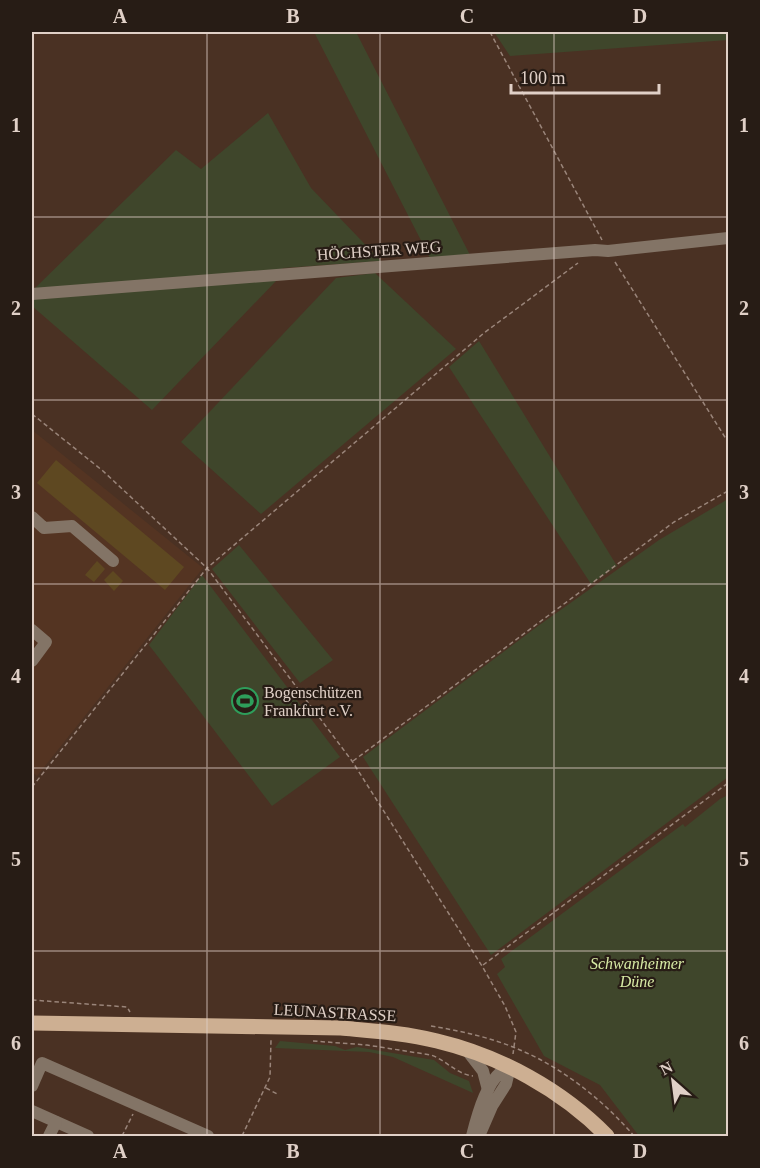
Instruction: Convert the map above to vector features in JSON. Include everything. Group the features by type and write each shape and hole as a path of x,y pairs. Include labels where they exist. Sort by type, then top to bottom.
{"main road":[{"name":"LEUNASTRASSE","path":"32,1023 341,1028 408,1035 466,1049 510,1067 575,1107 608,1137"}],"street":[{"name":"HÖCHSTER WEG","path":"32,294 595,250 608,251 729,238"},
{"path":"32,517 44,528 72,526 113,561"},
{"path":"32,630 46,642 32,661"},
{"path":"466,1049 483,1071 488,1090"},
{"path":"32,1086 42,1063 208,1137"},
{"path":"472,1137 488,1090 497,1074 510,1067"},
{"path":"479,1137 492,1106 506,1084 510,1067"},
{"path":"32,1111 88,1137"},
{"path":"49,1137 56,1122"}],"path":[{"path":"490,32 608,251 729,442"},
{"path":"32,787 207,568 484,333 595,250"},
{"path":"32,414 102,471 207,568 352,761 482,966 513,1023 516,1032 513,1047"},
{"path":"352,761 674,522 729,491"},
{"path":"482,966 729,783"},
{"path":"32,1000 127,1007 131,1014"},
{"path":"242,1137 270,1077 271,1036"},
{"path":"314,1041 392,1047 431,1054 453,1068 474,1076"},
{"path":"497,1041 556,1069 587,1091 634,1137"},
{"path":"265,1088 279,1095"},
{"path":"122,1137 137,1105"}],"shaded area":[{"path":"32,430 203,568 37,776 32,772"}],"green space":[{"path":"314,32 356,32 471,257 430,258"},
{"path":"494,32 728,32 728,40 510,56"},
{"path":"268,113 311,188 381,261 283,268 276,281 152,410 32,306 32,291 176,150 201,169"},
{"path":"375,273 456,349 261,514 181,442 336,278"},
{"path":"479,341 617,566 591,584 449,367"},
{"path":"728,499 728,777 491,955 363,757 538,626 659,540"},
{"path":"239,545 333,660 300,683 212,569"},
{"name":"Bogenschützen Frankfurt e.V.","path":"202,575 340,757 272,806 149,645"},
{"name":"Schwanheimer Düne","path":"728,795 728,1136 639,1136 600,1085 544,1056 497,974 505,967 501,959 683,824 685,827"},
{"path":"280,1041 335,1046 345,1050 357,1047 434,1060 450,1073 469,1081 473,1093 393,1057 369,1052 275,1048"}],"building":[{"path":"56,460 184,567 165,590 37,483"},
{"path":"97,561 105,569 94,582 85,575"},
{"path":"113,571 123,581 114,591 104,580"}],"place":[{"name":"Bogenschützen Frankfurt e.V.","path":"245,701"}]}
